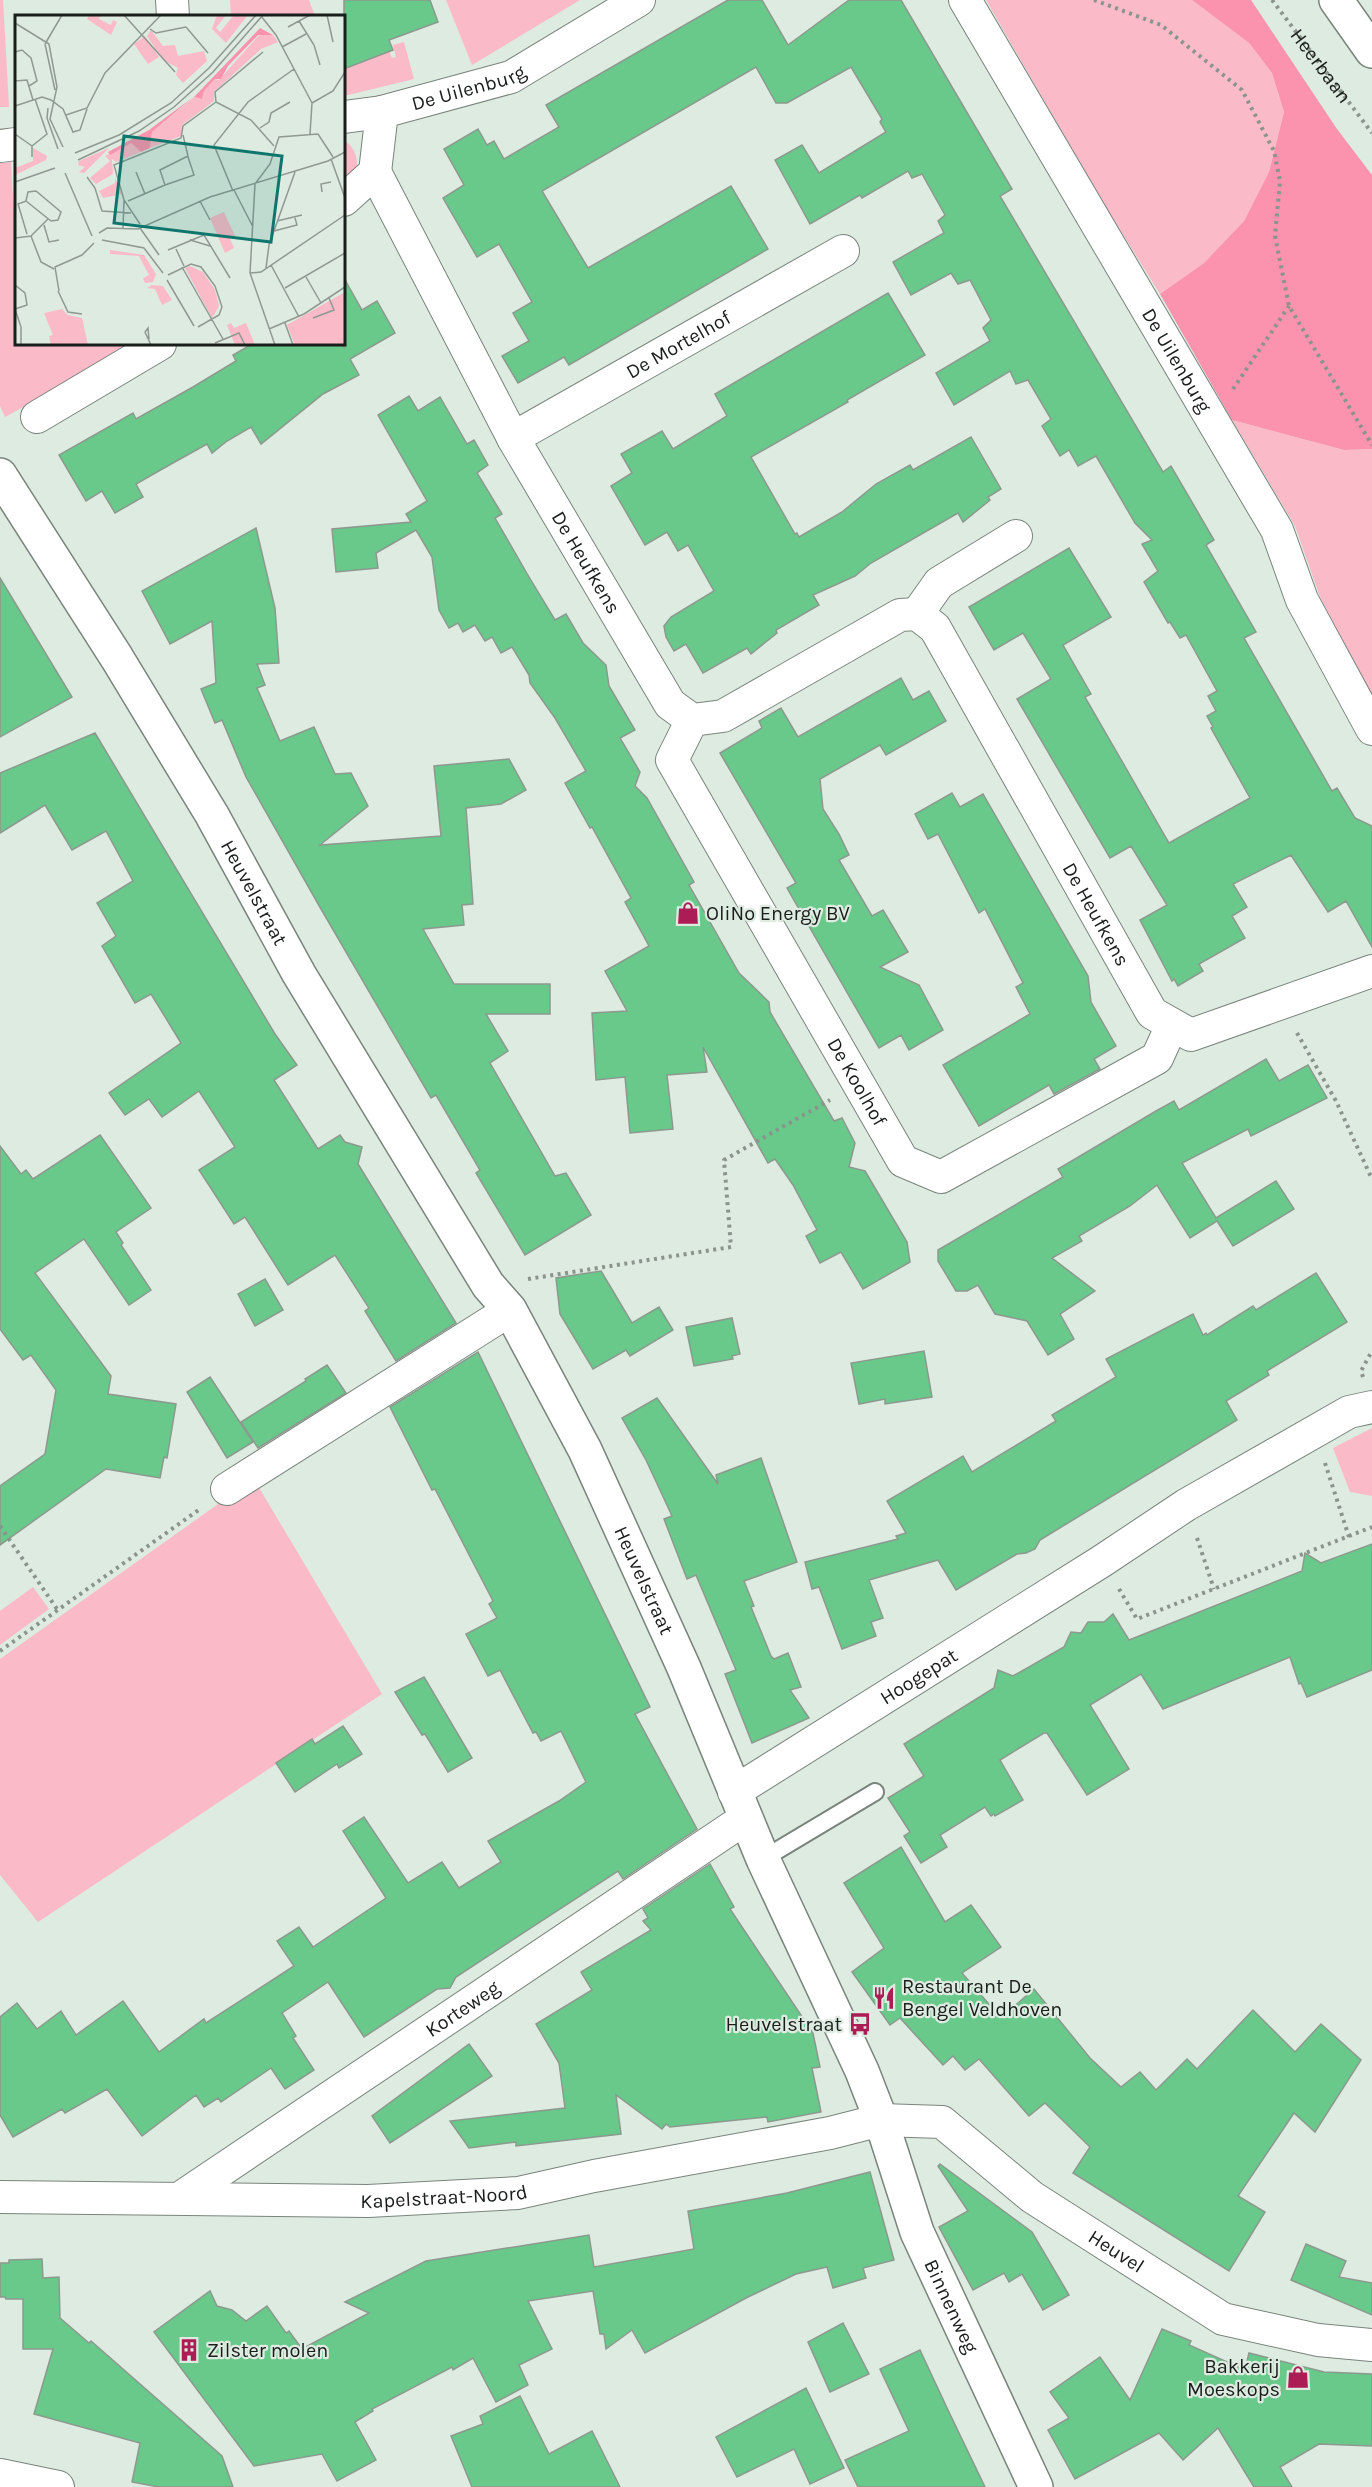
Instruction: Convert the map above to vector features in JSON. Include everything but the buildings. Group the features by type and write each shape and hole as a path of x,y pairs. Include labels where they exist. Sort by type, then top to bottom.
{"street":[{"path":"172,0 173,15"},
{"name":"De Uilenburg","path":"345,117 382,112 512,77 639,0"},
{"name":"De Uilenburg","path":"965,0 1277,530 1302,600 1372,729"},
{"path":"1336,0 1372,51"},
{"path":"345,199 375,172 382,112"},
{"path":"0,146 15,144"},
{"name":"De Heufkens","path":"375,172 513,438 670,704 692,720"},
{"name":"De Mortelhof","path":"513,438 843,251"},
{"path":"37,417 158,345"},
{"name":"Heuvelstraat","path":"0,475 117,658 206,805 298,974 488,1285 510,1310 585,1450 684,1668 763,1859 862,2071 881,2120"},
{"path":"692,720 723,716 900,615 917,614 939,583 1016,536"},
{"name":"De Heufkens","path":"917,614 935,628 1152,1013 1191,1035 1372,971"},
{"name":"De Koolhof","path":"692,720 672,760 903,1161 941,1177 1157,1058 1173,1026"},
{"path":"227,1489 510,1310"},
{"name":"Hoogepat","path":"740,1805 1186,1505 1349,1412 1372,1407"},
{"name":"Korteweg","path":"180,2198 740,1805"},
{"name":"Kapelstraat-Noord","path":"0,2198 368,2201 518,2193 594,2176 808,2138 881,2120"},
{"name":"Heuvel","path":"881,2120 942,2122 1032,2198 1223,2319 1318,2340 1372,2345"},
{"name":"Binnenweg","path":"881,2120 917,2232 1036,2487"},
{"path":"0,2475 57,2487"}],"lane":[{"path":"763,1859 875,1792"}],"path":[{"path":"1094,0 1161,25 1242,90 1274,151 1280,181 1275,236 1289,306 1372,445"},
{"name":"Heerbaan","path":"1272,0 1372,133"},
{"path":"1212,420 1289,306"},
{"path":"1280,1004 1336,1101 1372,1179"},
{"path":"488,1285 731,1247 724,1160 858,1084"},
{"path":"1315,1430 1348,1536"},
{"path":"0,1651 227,1489"},
{"path":"1186,1505 1214,1589"},
{"path":"0,1526 57,1609"},
{"path":"1102,1561 1137,1619 1372,1527"}],"shaded area":[{"path":"0,0 3,0 9,107 0,107"},
{"path":"230,0 309,0 315,15 231,15"},
{"path":"446,0 580,0 472,65"},
{"path":"986,0 1192,0 1249,43 1272,73 1284,112 1269,172 1244,221 1204,263 1160,294 1099,196"},
{"path":"1192,0 1251,0 1337,129 1372,175 1372,449 1344,450 1232,420 1160,294 1204,263 1244,221 1269,172 1284,112 1272,73 1249,43"},
{"path":"404,42 414,79 345,96 345,69 389,51 392,58 396,57 393,45"},
{"path":"345,141 352,147 356,156 355,177 345,181"},
{"path":"11,162 15,234 15,345 138,345 5,417 0,406 0,163"},
{"path":"1232,420 1344,450 1372,449 1372,697 1320,597 1295,526"},
{"path":"1372,1428 1372,1496 1350,1492 1333,1448"},
{"path":"258,1486 382,1694 38,1922 0,1875 0,1659 228,1497"},
{"path":"33,1587 49,1609 0,1645 0,1611"}],"place":[{"name":"OliNo Energy BV","path":"688,913"},
{"name":"Restaurant De Bengel Veldhoven","path":"884,1998"},
{"name":"Heuvelstraat","path":"860,2024"},
{"name":"Zilster molen","path":"189,2350"},
{"name":"Bakkerij Moeskops","path":"1298,2377"}]}
